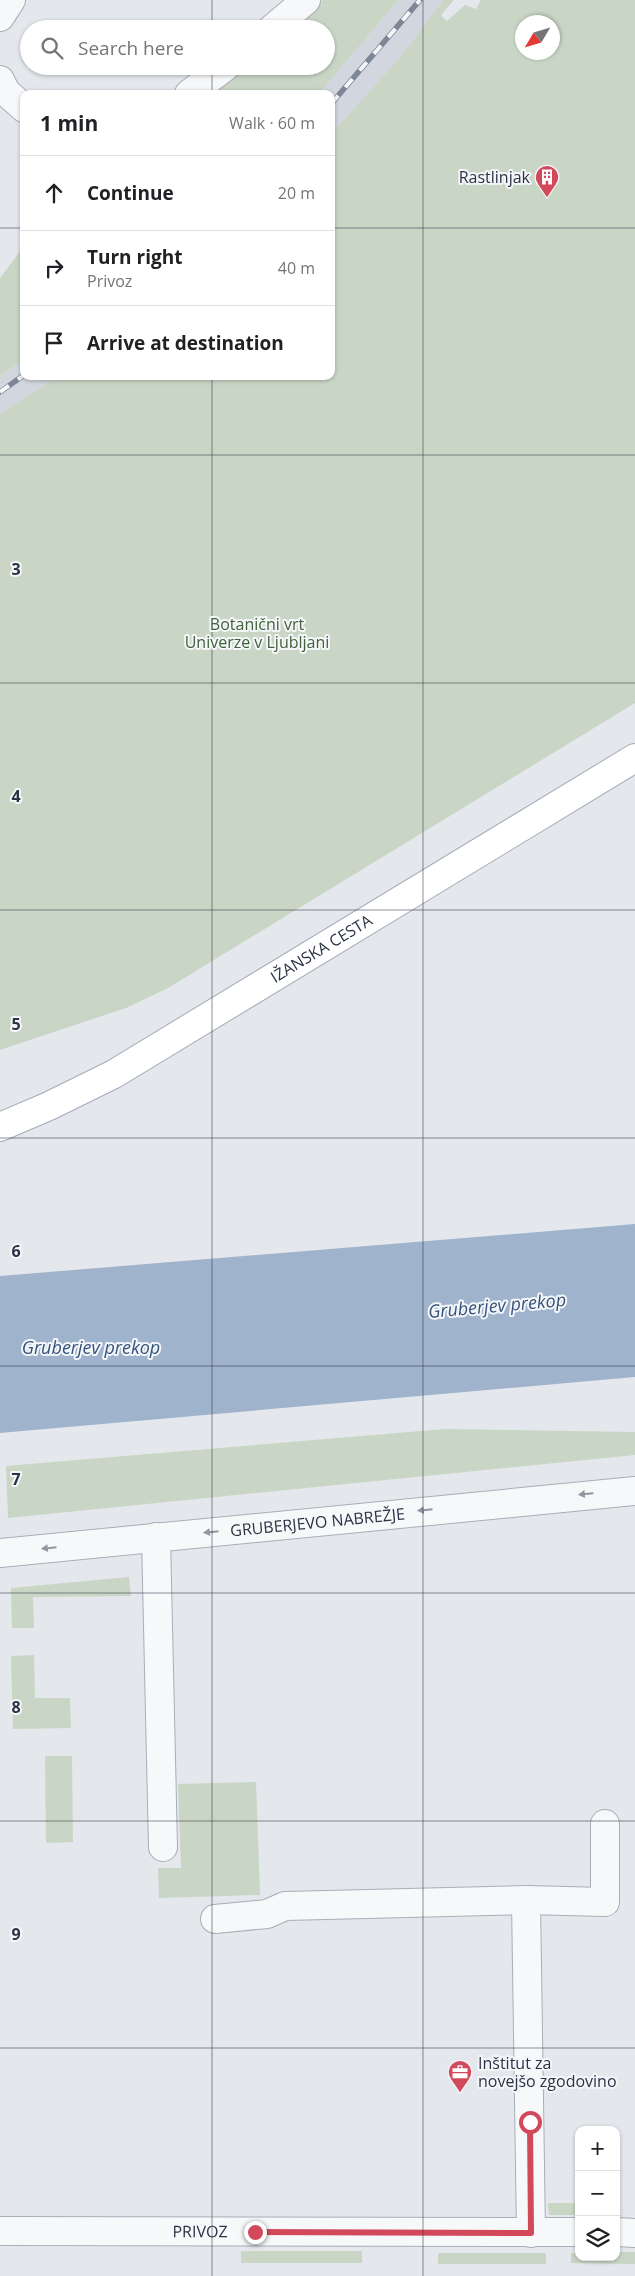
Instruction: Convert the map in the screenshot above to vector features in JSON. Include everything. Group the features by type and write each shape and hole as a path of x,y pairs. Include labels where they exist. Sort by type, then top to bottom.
{"main road":[{"name":"IŽANSKA CESTA","path":"0,1127 58,1102 114,1074 635,758"}],"street":[{"path":"0,17 11,0"},
{"path":"283,20 306,0"},
{"path":"194,90 214,75"},
{"path":"0,80 6,92 20,104"},
{"name":"GRUBERJEVO NABREŽJE","path":"0,1553 635,1491"},
{"path":"156,1537 163,1847"},
{"path":"215,1919 267,1914 285,1906 526,1900 605,1902 605,1824"},
{"path":"526,1900 531,2233"},
{"name":"PRIVOZ","path":"0,2230 575,2232"},
{"path":"620,2232 635,2232"}],"shaded area":[{"path":"398,0 443,0 403,54 335,130 335,90 322,90"},
{"path":"20,362 20,380 51,380 0,415 0,376"}],"green space":[{"path":"323,0 398,0 335,75 335,20 301,20"},
{"name":"Botanični vrt Univerze v Ljubljani","path":"443,0 454,0 441,15 447,21 465,5 476,9 481,0 635,0 635,703 168,988 126,1008 0,1050 0,415 51,380 335,380 335,130 403,54"},
{"path":"233,75 335,75 322,90 214,90"},
{"path":"20,251 20,362 0,376 0,278"},
{"path":"445,1429 635,1432 635,1455 8,1518 6,1466"},
{"path":"129,1577 131,1596 33,1597 34,1628 12,1628 11,1588"},
{"path":"34,1655 35,1698 70,1698 71,1728 13,1729 11,1656"},
{"path":"45,1756 72,1756 73,1842 46,1843"},
{"path":"256,1782 260,1895 159,1898 158,1868 181,1868 178,1784"},
{"path":"548,2203 575,2203 575,2215 549,2215"},
{"path":"241,2251 362,2251 362,2263 241,2263"},
{"path":"620,2252 635,2252 635,2264 571,2263 571,2253 575,2253 575,2261 620,2261"},
{"path":"438,2253 546,2253 546,2264 438,2264"}],"water":[{"name":"Gruberjev prekop","path":"635,1224 635,1377 0,1433 0,1276"}],"railway":[{"path":"335,99 420,0"},
{"path":"0,392 20,378"}],"place":[{"name":"Rastlinjak","path":"547,198"},
{"name":"Inštitut za novejšo zgodovino","path":"460,2093"}],"route":[{"path":"255,2232 531,2233 530,2122"}]}
